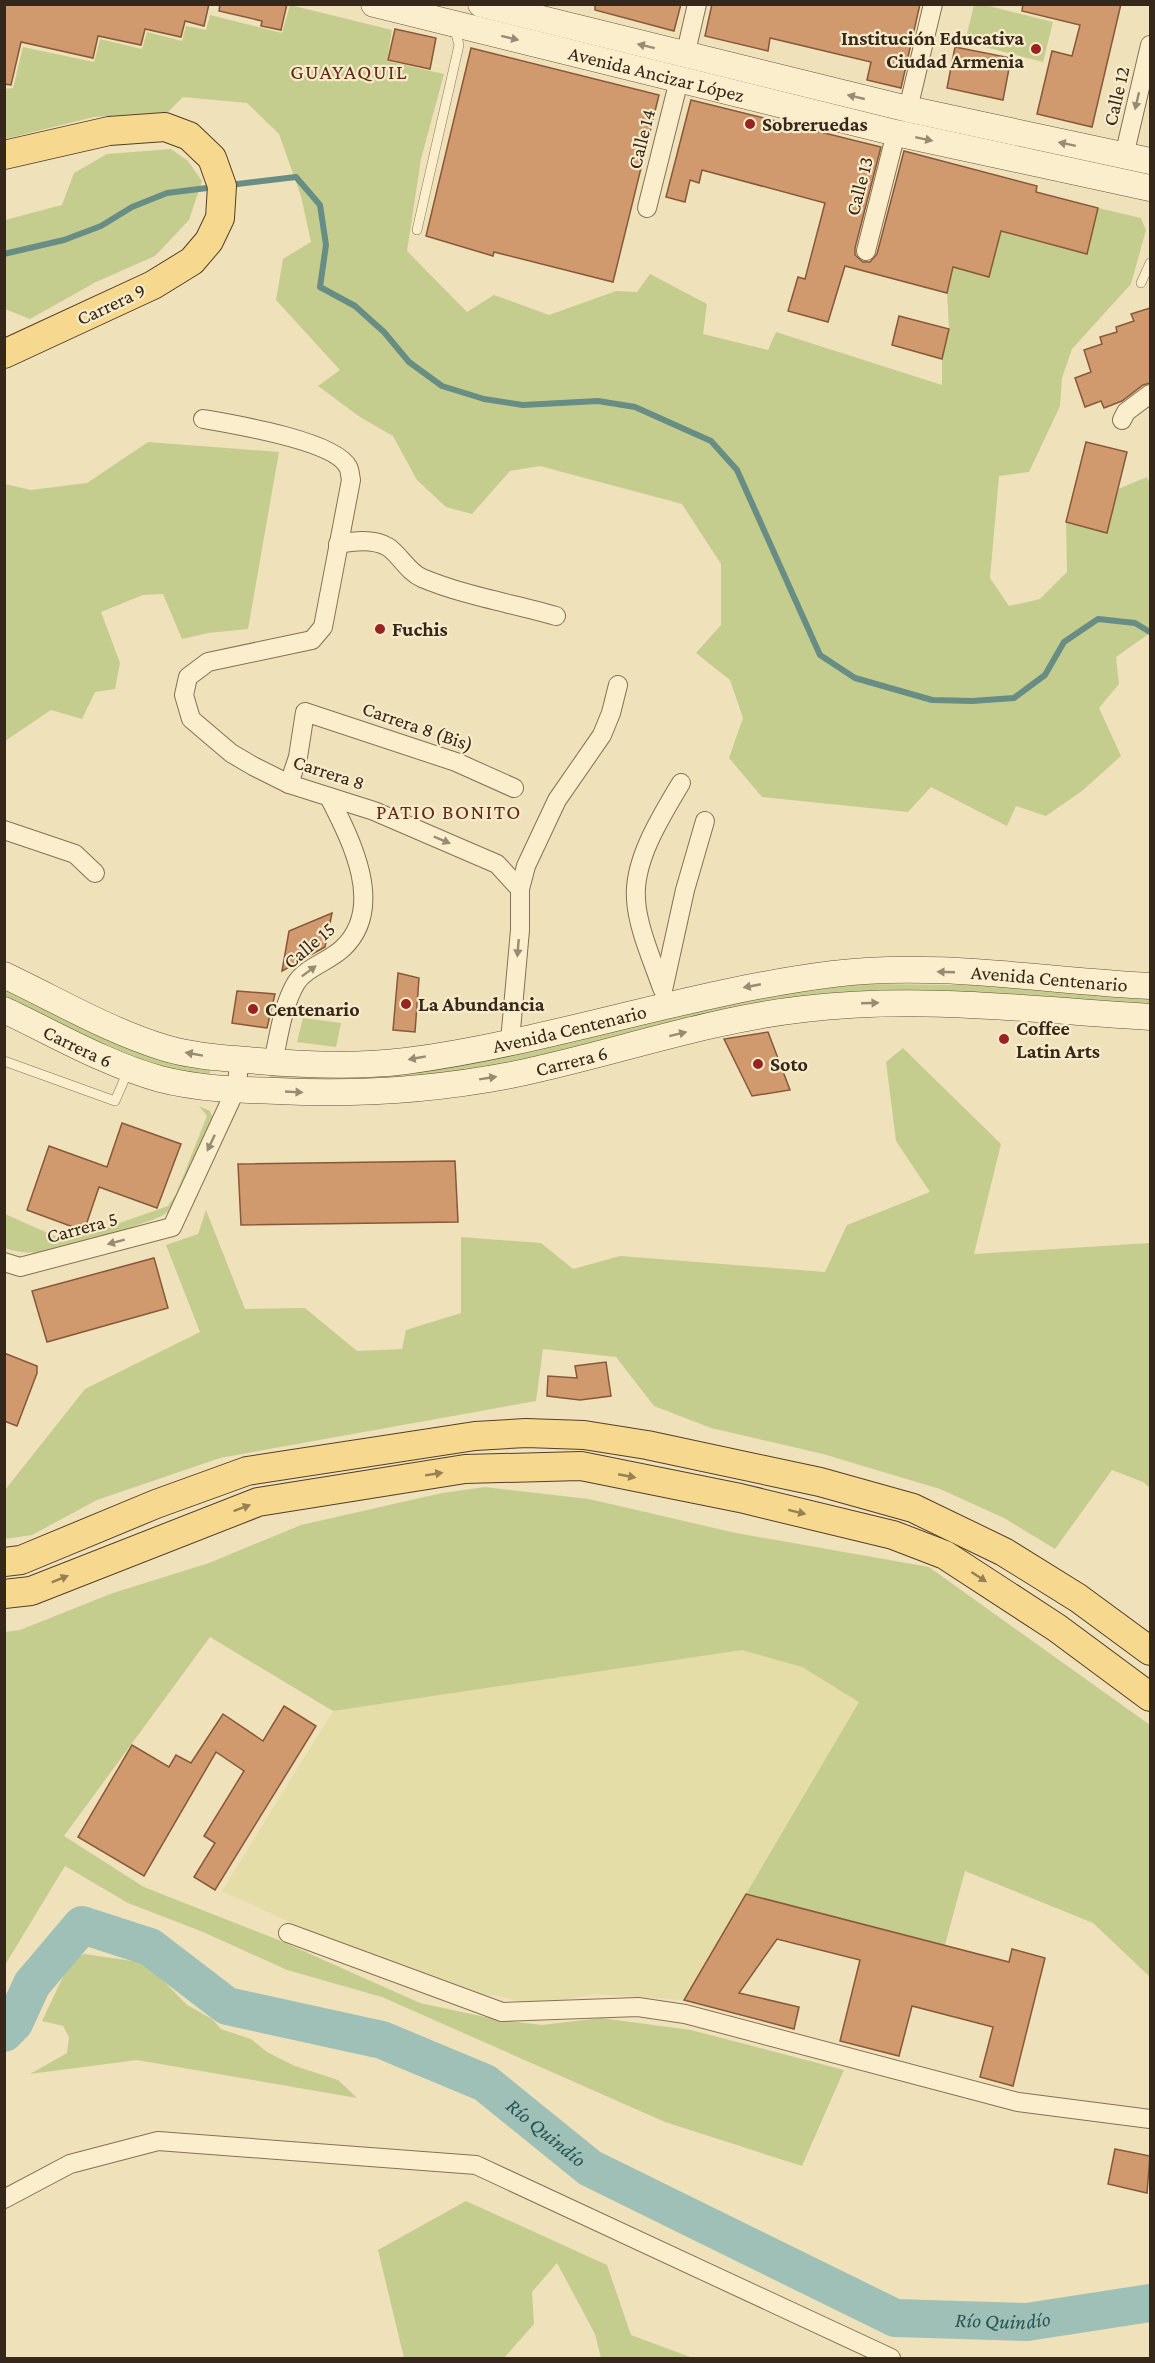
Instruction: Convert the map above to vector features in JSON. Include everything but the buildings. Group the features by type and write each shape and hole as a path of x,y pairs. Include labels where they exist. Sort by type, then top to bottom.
{"main road":[{"name":"Avenida Ancizar López","path":"374,4 454,23 682,68 908,109 1150,162"},
{"name":"Avenida Ancizar López","path":"482,4 896,133 1150,188"},
{"name":"Carrera 9","path":"4,154 139,127 165,127 189,136 212,158 222,186 220,218 209,241 192,261 153,285 4,354"},
{"name":"Avenida Centenario","path":"4,975 129,1035 167,1049 240,1059 320,1064 404,1061 510,1041 664,997 836,974 897,970 1150,986"},
{"name":"Carrera 6","path":"4,1010 129,1069 195,1088 323,1093 412,1091 510,1075 736,1020 801,1009 869,1002 1028,1006 1150,1017"},
{"path":"4,1562 21,1560 156,1504 247,1471 475,1436 526,1433 584,1435 647,1445 820,1482 913,1508 1004,1552 1078,1598 1150,1651"},
{"path":"4,1594 32,1591 258,1502 465,1468 581,1466 740,1498 893,1535 945,1555 1057,1628 1150,1697"}],"street":[{"name":"Calle 14","path":"647,208 697,4"},
{"path":"908,109 933,4"},
{"name":"Calle 12","path":"1124,156 1150,45"},
{"name":"Calle 13","path":"866,251 896,133"},
{"path":"1122,420 1126,412 1150,394"},
{"path":"203,418 261,430 328,449 348,465 351,480 338,544 359,540 387,546 419,577 482,599 511,603 556,616"},
{"name":"Carrera 8","path":"338,544 323,627 312,640 208,662 188,677 184,695 192,719 231,753 289,784 374,810 497,864 520,889"},
{"path":"510,1041 520,930 520,889 526,866 557,800 602,735 611,713 618,685"},
{"name":"Carrera 8 (Bis)","path":"289,784 298,757 305,712 456,762 514,788"},
{"path":"664,997 636,898 642,858 660,818 681,783"},
{"name":"Calle 15","path":"273,1062 288,1000 297,981 342,950 356,935 363,920 361,876 348,835 329,797"},
{"path":"664,997 685,890 705,821"},
{"path":"4,830 75,854 95,873"},
{"path":"236,1089 240,1059"},
{"name":"Carrera 5","path":"4,1262 20,1267 172,1227 236,1089"},
{"path":"288,1933 501,2012 638,2007 686,2014 1018,2102 1150,2119"},
{"path":"4,2199 70,2164 158,2141 476,2165 891,2358"}],"lane":[{"path":"417,230 459,45 454,23"},
{"path":"1141,283 1150,263"},
{"path":"4,1061 115,1101 129,1069"}],"shaded area":[{"path":"742,1650 802,1667 860,1702 684,2000 594,1994 538,2006 498,1996 456,1993 318,1935 222,1891 333,1711"}],"green space":[{"path":"290,5 392,30 387,61 444,74 421,159 407,251 467,312 494,295 549,315 616,291 637,292 650,274 707,304 703,334 768,350 776,332 942,385 942,359 949,329 947,293 954,267 989,276 1001,228 1086,254 1098,208 1141,218 1146,230 1131,284 1072,349 1062,378 1060,406 1029,472 999,476 990,578 1009,606 1040,599 1067,572 1066,522 1107,532 1118,489 1147,477 1150,484 1150,633 1116,657 1119,684 1099,708 1121,756 1082,791 1046,816 1016,806 1007,826 931,787 908,812 762,797 729,758 743,718 730,680 696,653 721,625 721,564 682,504 540,466 510,471 472,514 446,507 417,480 393,436 360,417 318,386 340,370 276,300 283,259 311,242 301,196 279,134 247,103 183,97 168,112 94,117 5,139 4,89 13,88 23,47 94,62 100,39 142,49 147,32 182,41 186,26 206,30 210,15 282,33"},
{"path":"974,5 985,5 1053,22 1043,62 965,42"},
{"path":"171,149 188,161 202,181 189,220 155,256 96,282 30,319 5,309 5,220 62,205 74,173 107,154"},
{"path":"148,442 279,452 248,629 208,633 182,639 163,594 143,595 101,612 120,663 115,689 95,692 82,719 51,710 5,741 5,484 31,490 87,483"},
{"path":"861,984 972,985 1150,998 1150,1006 971,992 550,1054 465,1072 407,1080 270,1080 270,1072 684,1014 780,993"},
{"path":"4,989 211,1068 209,1077 146,1062 73,1033 5,999"},
{"path":"303,1018 341,1023 336,1047 297,1042"},
{"path":"903,1048 1001,1144 974,1254 1150,1243 1150,1488 1143,1482 1112,1470 1055,1549 1004,1518 940,1489 823,1454 711,1428 654,1406 616,1357 543,1349 536,1401 220,1458 97,1500 32,1535 5,1539 5,1490 85,1389 200,1332 166,1245 198,1234 206,1210 245,1309 305,1308 357,1351 402,1349 406,1330 461,1313 461,1237 541,1243 573,1269 620,1256 825,1272 847,1225 930,1192 896,1141 886,1062"},
{"path":"199,1106 210,1111 213,1118 189,1182 180,1200 170,1211 151,1221 52,1252 20,1252 5,1248 5,1214 59,1238 88,1234 168,1206 176,1194 207,1116"},
{"path":"485,1487 589,1499 736,1533 929,1567 1150,1725 1150,1977 1093,1923 965,1871 945,1945 746,1894 859,1702 802,1667 742,1650 333,1711 210,1637 64,1836 144,1887 281,1941 420,2003 499,2020 542,2025 601,2018 691,2030 844,2070 802,2166 665,2122 382,1997 287,1970 203,1932 128,1903 65,1866 5,1965 5,1632 20,1630 113,1593 209,1563 301,1525 442,1493"},
{"path":"84,1954 146,1963 187,2005 212,2019 221,2029 251,2039 267,2052 295,2066 338,2080 357,2098 137,2060 30,2074 67,2053 69,2037 63,2026 42,2021 71,1960"},
{"path":"466,2201 607,2265 631,2335 693,2358 601,2358 595,2334 557,2263 532,2292 534,2324 504,2358 404,2358 378,2250"}],"waterway":[{"path":"229,185 296,177 320,205 326,245 320,287 355,306 384,332 409,362 442,386 484,399 523,405 598,401 635,407 711,441 737,470 820,655 855,678 932,700 972,701 1014,698 1045,675 1064,642 1098,619 1135,623 1150,632"},
{"path":"4,254 64,240 101,226 132,207 167,193 215,187"},
{"name":"Río Quindío","path":"4,2033 14,2023 32,1984 82,1925 150,1947 227,2006 382,2040 485,2083 590,2168 895,2318 1027,2322 1150,2303"}],"place":[{"name":"Institución Educativa Ciudad Armenia","path":"1036,49"},
{"name":"Sobreruedas","path":"750,124"},
{"name":"Fuchis","path":"380,629"},
{"name":"La Abundancia","path":"406,1004"},
{"name":"Centenario","path":"253,1009"},
{"name":"Coffee Latin Arts","path":"1004,1039"},
{"name":"Soto","path":"758,1064"}],"district":[{"name":"GUAYAQUIL","path":"349,72"},
{"name":"PATIO BONITO","path":"449,812"}]}
